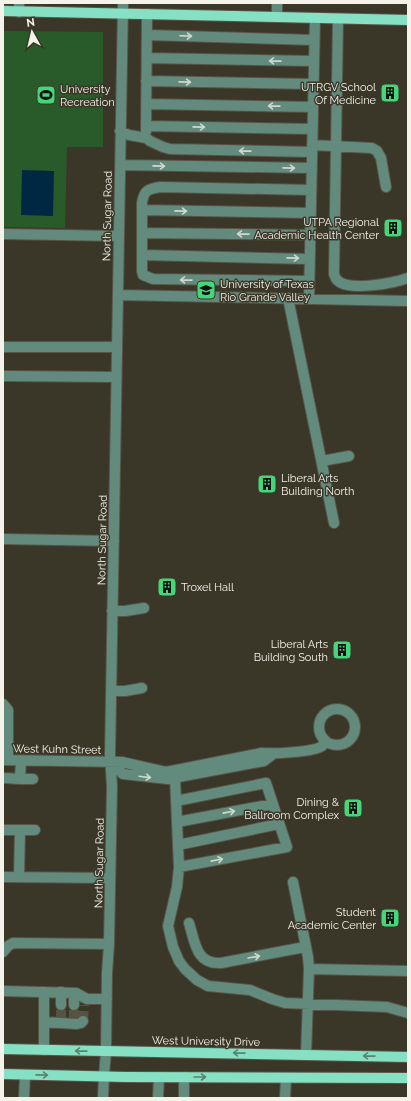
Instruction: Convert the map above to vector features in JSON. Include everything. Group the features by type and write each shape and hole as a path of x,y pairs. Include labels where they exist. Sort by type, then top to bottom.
{"main road":[{"path":"3,11 19,7 122,14 408,20"},
{"name":"West University Drive","path":"3,1049 408,1056"},
{"path":"3,1074 159,1077 408,1078"}],"street":[{"name":"North Sugar Road","path":"103,1098 106,1051 112,794 110,762 122,3"},
{"path":"272,3 274,17"},
{"path":"274,17 277,3"},
{"path":"146,138 147,14"},
{"path":"309,299 314,18"},
{"path":"338,19 334,274 337,280 342,283 357,285 375,285 408,278"},
{"path":"147,35 314,40"},
{"path":"146,58 314,61"},
{"path":"146,81 313,84"},
{"path":"146,104 313,107"},
{"path":"146,126 312,129"},
{"path":"120,130 130,135 146,138 170,149 312,149 336,146 372,148 378,151 381,158 386,187"},
{"path":"120,165 312,168"},
{"path":"309,281 153,279 143,275 142,210 143,195 153,188 311,190"},
{"path":"142,210 311,213"},
{"path":"143,233 310,236"},
{"path":"3,234 118,236"},
{"path":"142,255 310,259"},
{"path":"118,295 408,301"},
{"path":"288,298 334,523"},
{"path":"3,347 117,347"},
{"path":"3,376 116,377"},
{"path":"322,461 349,456"},
{"path":"3,539 114,541"},
{"path":"112,611 125,611 144,608"},
{"path":"111,690 125,691 142,688"},
{"path":"3,704 8,710 5,760"},
{"path":"110,762 123,774 165,775 262,753 273,754 297,752 321,747 326,741"},
{"path":"165,775 175,778 264,761 273,754"},
{"name":"West Kuhn Street","path":"5,760 110,762"},
{"path":"20,779 21,761"},
{"path":"5,778 33,779"},
{"path":"175,778 179,868 177,887 168,926 173,947 184,969 197,980 208,986 250,990 286,1003 387,1007 408,1013"},
{"path":"176,801 266,783 287,847 179,868"},
{"path":"177,822 273,804"},
{"path":"178,845 279,824"},
{"path":"3,830 35,830"},
{"path":"19,877 20,830"},
{"path":"3,877 110,878"},
{"path":"293,882 309,969 306,1055"},
{"path":"189,923 199,953 206,962 216,964 305,948"},
{"path":"3,952 13,943 109,944"},
{"path":"309,969 408,971"},
{"path":"3,991 76,993 81,1002 87,999 107,999"},
{"path":"44,992 44,1050"},
{"path":"61,992 61,1005"},
{"path":"44,1022 77,1022"},
{"path":"24,1075 24,1098"},
{"path":"158,1098 159,1077"},
{"path":"184,1077 184,1098"},
{"path":"285,1098 286,1078"}],"green space":[{"name":"University Recreation","path":"3,31 103,32 103,147 67,147 65,228 3,227"}],"water":[{"path":"22,170 54,171 53,216 21,215"}],"tunnel":[{"path":"61,1005 61,1020"},
{"path":"74,1005 74,1020"},
{"path":"83,1021 84,1005"}],"place":[{"name":"UTRGV School Of Medicine","path":"390,93"},
{"name":"University Recreation","path":"46,95"},
{"name":"UTPA Regional Academic Health Center","path":"393,228"},
{"name":"University of Texas Rio Grande Valley","path":"206,290"},
{"name":"Liberal Arts Building North","path":"267,484"},
{"name":"Troxel Hall","path":"167,587"},
{"name":"Liberal Arts Building South","path":"342,650"},
{"name":"Dining & Ballroom Complex","path":"353,808"},
{"name":"Student Academic Center","path":"390,918"}]}
